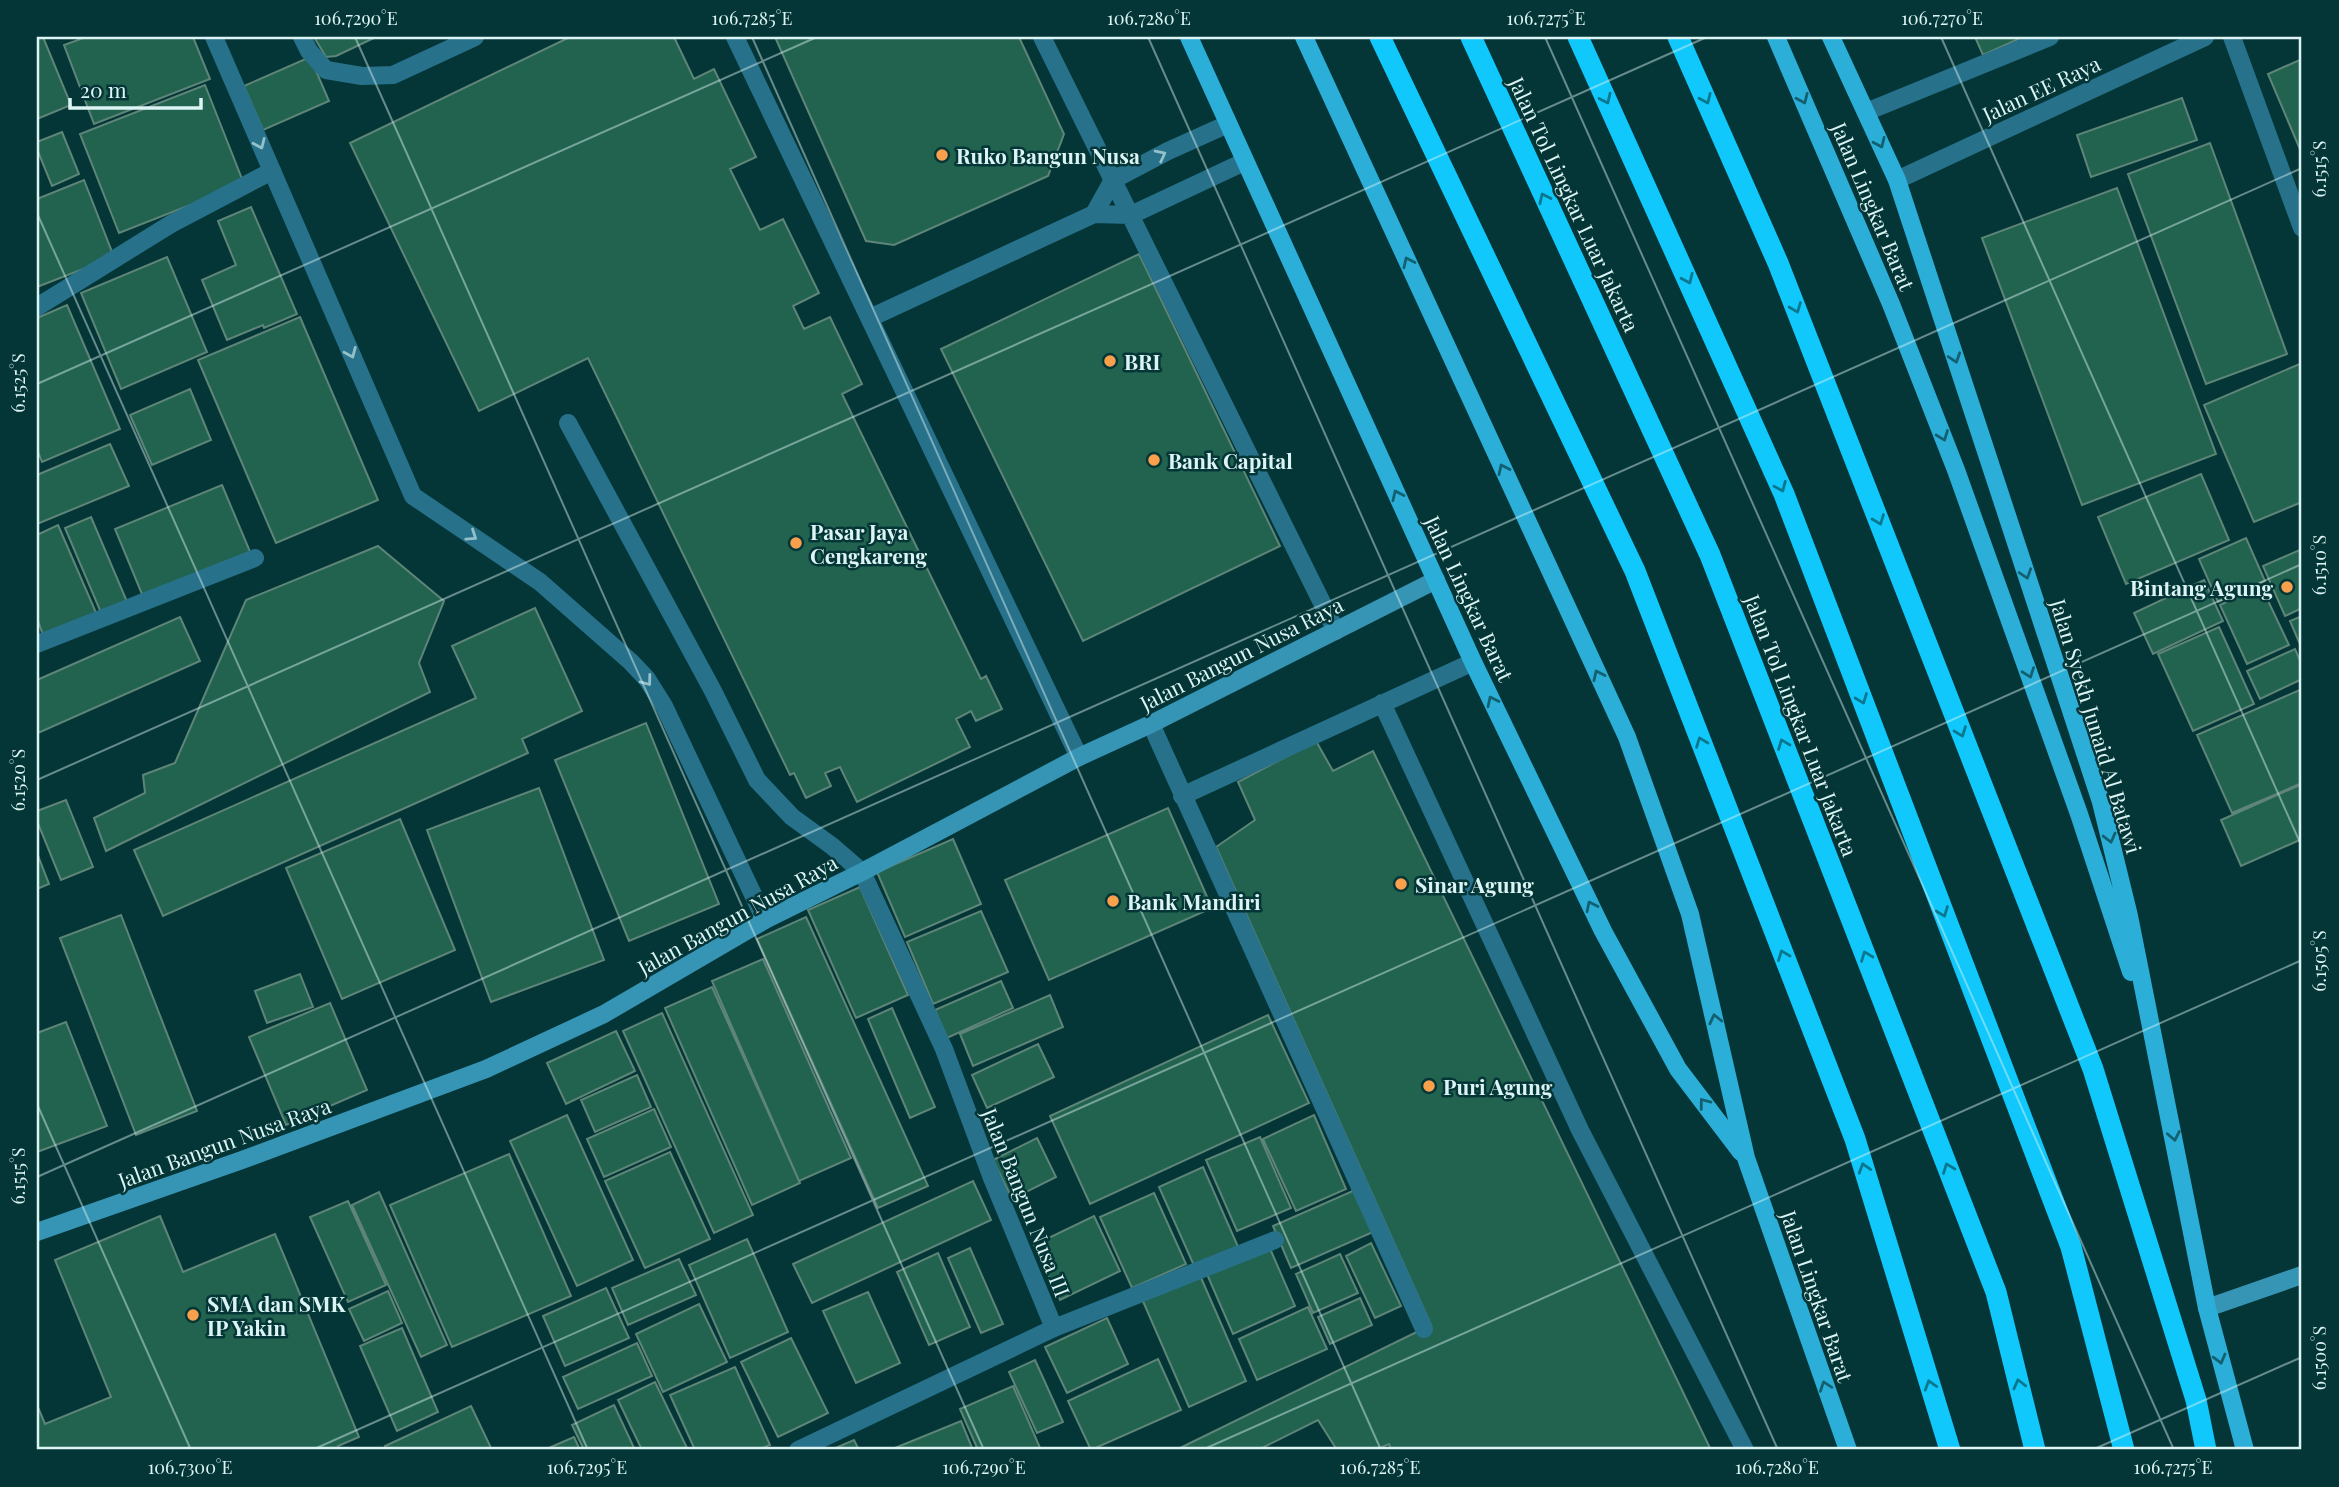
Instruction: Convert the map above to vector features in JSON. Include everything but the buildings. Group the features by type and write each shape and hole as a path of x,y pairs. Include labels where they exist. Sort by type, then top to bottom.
{"highway":[{"path":"1380,37 1635,571 1855,1139 1950,1450"},
{"name":"Jalan Tol Lingkar Luar Jakarta","path":"1471,37 1710,555 1996,1292 2035,1450"},
{"path":"1578,37 1784,494 2071,1247 2124,1450"},
{"path":"1678,37 1778,263 2093,1069 2196,1400 2206,1450"}],"main road":[{"name":"Jalan Lingkar Barat","path":"1189,37 1436,580 1603,931 1678,1069 1746,1158"},
{"name":"Jalan Lingkar Barat","path":"1304,37 1627,737 1690,914 1746,1158 1848,1450"},
{"name":"Jalan Lingkar Barat","path":"1776,37 1891,304 1956,470 2079,814 2161,1069"},
{"name":"Jalan Syekh Junaid Al Batawi","path":"1832,37 1897,180 2101,802 2129,916 2207,1308 2245,1450"}],"street":[{"path":"214,37 413,496 540,582 647,679 664,706 765,920"},
{"path":"302,37 309,51 326,70 362,76 393,75 475,37"},
{"path":"735,37 1079,757"},
{"path":"1042,37 1336,631"},
{"path":"1866,112 2050,37"},
{"name":"Jalan EE Raya","path":"1897,180 2205,37"},
{"path":"2232,37 2302,228"},
{"path":"1094,214 1113,180 1228,124"},
{"path":"870,318 1094,214 1131,215 1244,162"},
{"path":"37,307 171,224 272,172"},
{"path":"568,423 758,780 792,817 862,872"},
{"path":"37,644 255,558"},
{"name":"Jalan Bangun Nusa Raya","path":"37,1232 242,1160 486,1069 604,1014 765,920 1079,757 1151,724 1436,580"},
{"path":"1182,796 1474,662"},
{"path":"1382,703 1580,1130 1745,1450"},
{"path":"1151,724 1424,1329"},
{"name":"Jalan Bangun Nusa III","path":"798,1450 1054,1328 992,1178 944,1049 862,872"},
{"path":"1054,1328 1275,1240"},
{"path":"2207,1308 2302,1275"}],"place":[{"name":"Ruko Bangun Nusa","path":"942,155"},
{"name":"BRI","path":"1110,361"},
{"name":"Bank Capital","path":"1154,460"},
{"name":"Pasar Jaya Cengkareng","path":"796,543"},
{"name":"Bintang Agung","path":"2287,587"},
{"name":"Sinar Agung","path":"1401,884"},
{"name":"Bank Mandiri","path":"1113,901"},
{"name":"Puri Agung","path":"1429,1086"},
{"name":"SMA dan SMK IP Yakin","path":"193,1315"}]}
